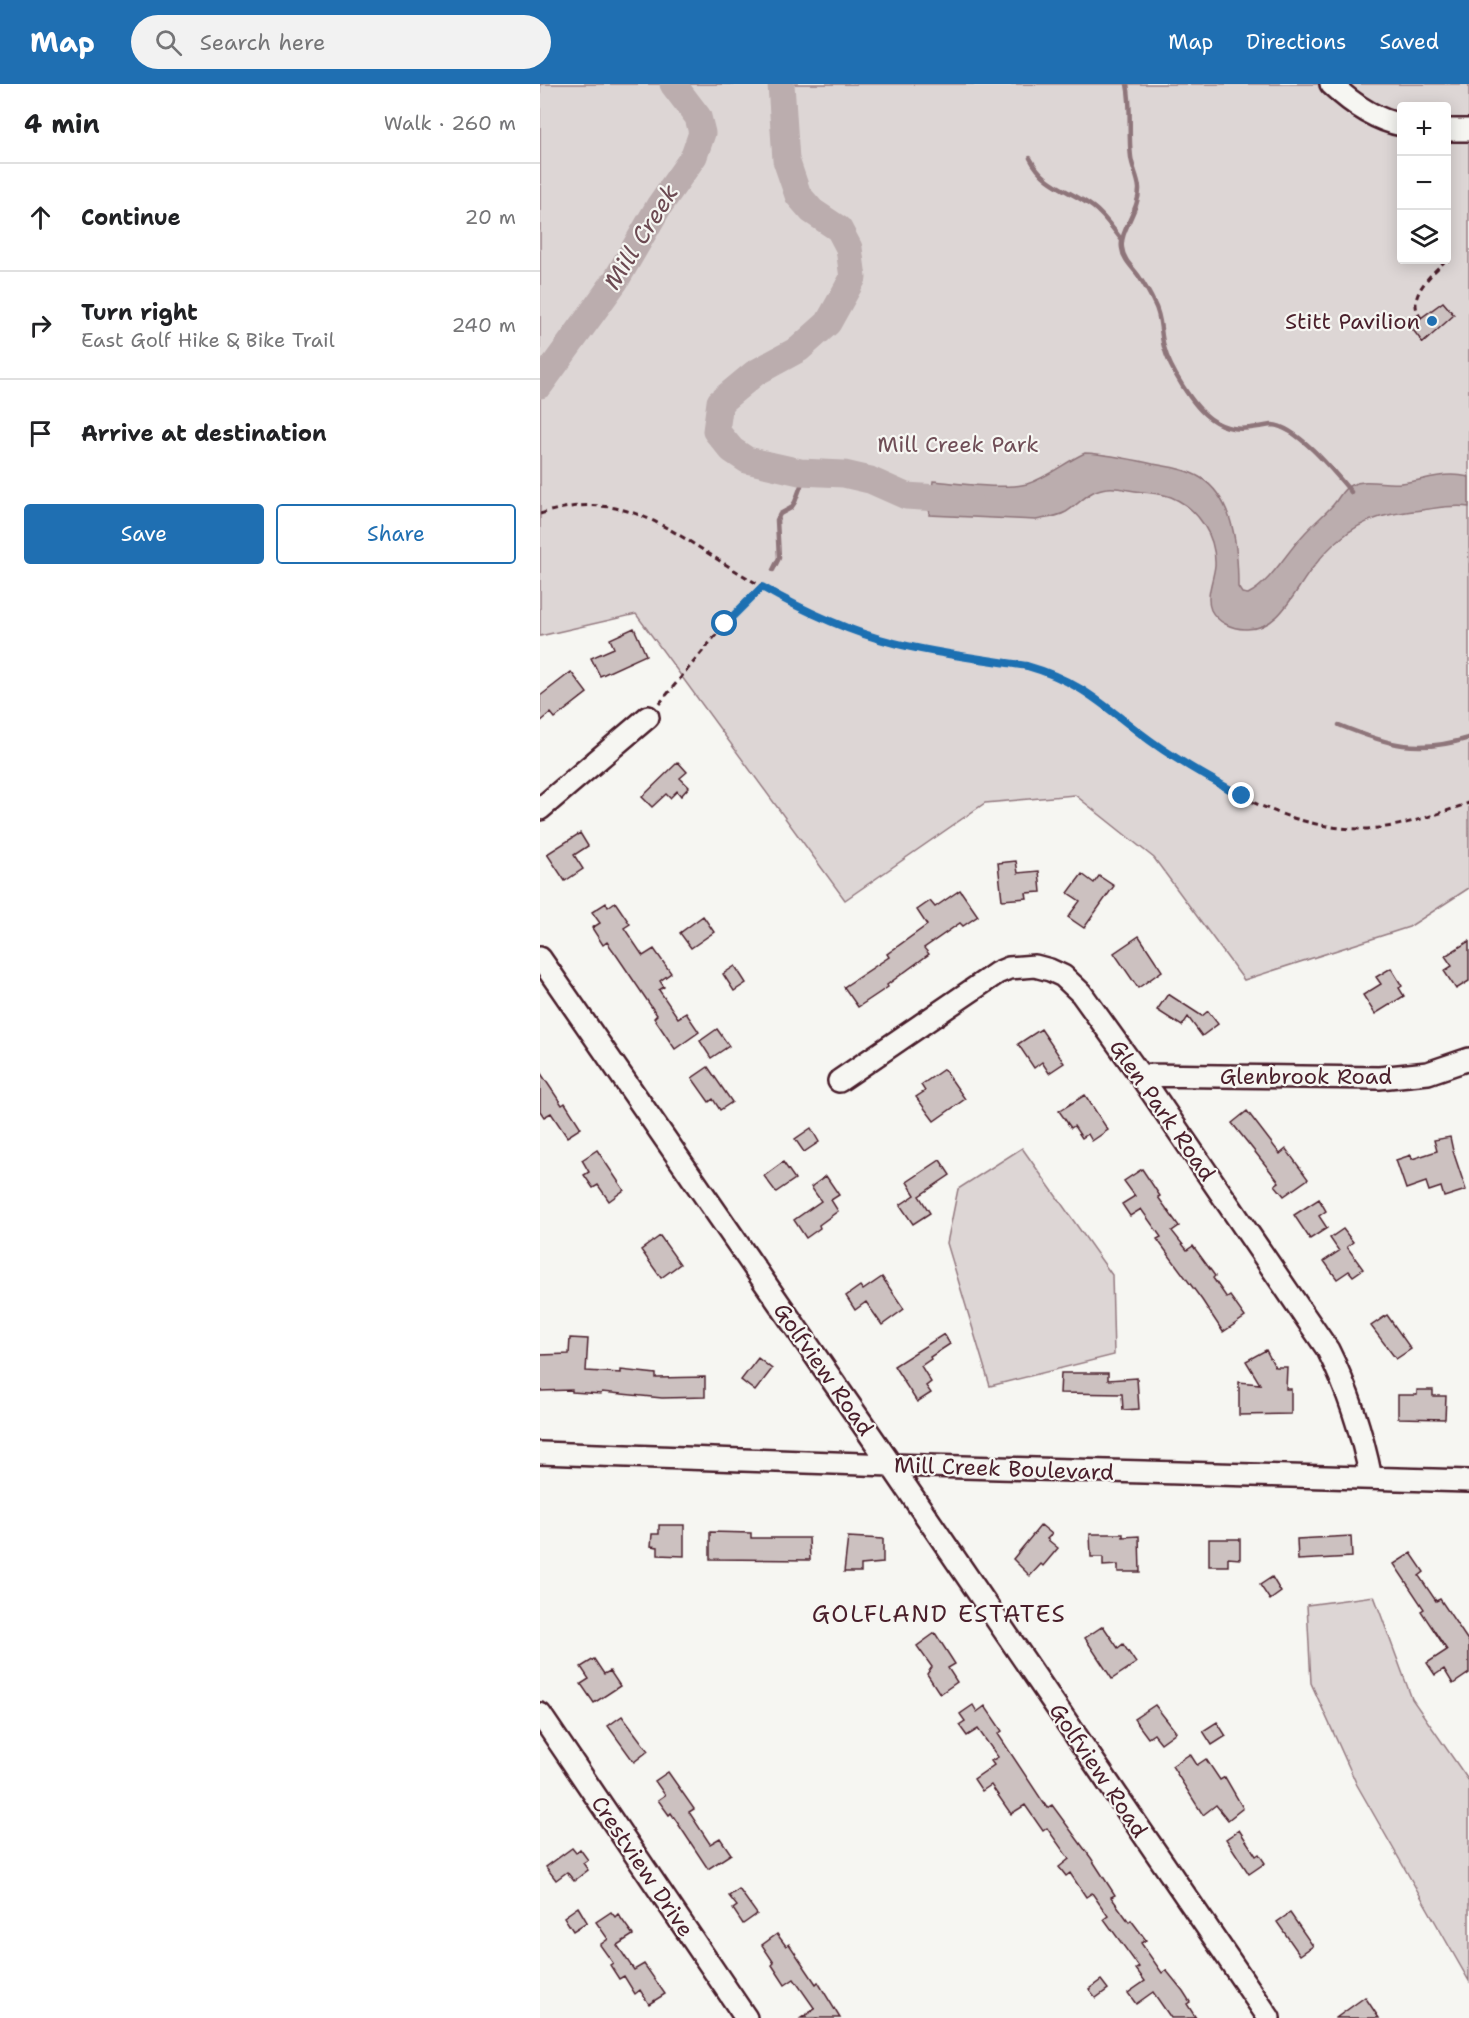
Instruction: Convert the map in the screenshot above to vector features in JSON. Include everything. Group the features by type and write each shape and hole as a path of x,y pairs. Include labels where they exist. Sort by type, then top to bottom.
{"street":[{"path":"1331,84 1341,94 1369,113 1397,124"},
{"path":"1451,130 1469,130"},
{"path":"540,809 648,717"},
{"name":"Golfview Road","path":"540,958 891,1465 1269,2018"},
{"name":"Glen Park Road","path":"839,1081 1009,968 1024,966 1050,970 1071,982 1140,1075 1328,1350 1354,1410 1371,1478"},
{"name":"Glenbrook Road","path":"1140,1075 1379,1078 1428,1073 1469,1059"},
{"name":"Mill Creek Boulevard","path":"540,1453 1469,1480"},
{"name":"Crestview Drive","path":"540,1714 746,2018"}],"path":[{"path":"1421,318 1416,310 1416,298 1428,279 1442,264"},
{"path":"540,514 587,506 630,511 668,528 762,587 814,616 861,633 923,649 1027,666 1058,676 1088,692 1140,733 1189,766 1242,796 1300,820 1328,826 1361,829 1383,827 1440,814 1469,802"},
{"path":"648,717 725,624 762,587"}],"green space":[{"name":"Mill Creek Park","path":"540,84 1469,84 1469,888 1409,927 1244,980 1154,858 1075,795 985,803 845,900 636,614 540,636"},
{"path":"1022,1148 1112,1275 1114,1355 990,1386 947,1243 958,1189"},
{"path":"1374,1596 1412,1699 1469,1781 1469,1981 1357,1785 1311,1683 1307,1605"}],"shaded area":[{"path":"1085,453 1172,467 1201,478 1221,499 1228,513 1235,542 1238,587 1242,593 1248,594 1271,575 1304,534 1351,485 1363,482 1401,483 1442,475 1459,475 1469,477 1469,507 1449,506 1405,512 1382,516 1361,525 1333,545 1308,574 1278,616 1258,628 1245,629 1225,624 1211,610 1209,593 1215,554 1209,534 1204,524 1189,508 1171,497 1108,488 1090,494 1063,514 1036,520 929,515 933,481 1017,486 1042,478"}],"building":[{"name":"Stitt Pavilion","path":"1443,302 1454,315 1423,343 1410,326"},
{"path":"634,628 646,655 600,676 591,658 614,648 610,639"},
{"path":"571,672 587,693 555,718 551,713 540,722 540,696"},
{"path":"678,762 687,772 680,778 689,787 681,796 677,791 670,798 666,794 652,807 642,797"},
{"path":"580,833 588,846 574,855 583,869 565,881 547,854"},
{"path":"1016,861 1018,873 1039,871 1041,892 1026,893 1027,898 1002,900 998,863"},
{"path":"1082,874 1094,883 1099,876 1114,886 1084,928 1068,917 1080,901 1068,893"},
{"path":"960,890 978,916 963,926 960,923 924,948 929,954 887,985 888,987 858,1007 844,987 889,957 887,954 927,925 917,910 930,901 935,907"},
{"path":"615,902 630,924 624,928 643,956 654,949 671,973 660,981 664,987 659,990 678,1018 686,1013 699,1032 675,1049 654,1018 657,1015 617,956 607,942 603,945 592,928 600,923 592,912 606,903 608,907"},
{"path":"703,916 714,932 691,948 680,933"},
{"path":"1139,936 1162,971 1138,988 1114,953"},
{"path":"1469,941 1469,981 1456,989 1444,971 1452,966 1445,956"},
{"path":"735,966 746,983 734,991 723,974"},
{"path":"1391,968 1402,986 1399,988 1404,996 1375,1014 1363,995 1381,984 1376,977"},
{"path":"1168,994 1202,1016 1208,1011 1218,1024 1202,1036 1188,1017 1182,1026 1157,1010"},
{"path":"717,1029 729,1046 711,1058 700,1041"},
{"path":"1041,1029 1064,1063 1049,1073 1042,1062 1034,1068 1018,1044"},
{"path":"708,1067 732,1102 720,1110 713,1099 709,1102 692,1078"},
{"path":"944,1069 965,1099 934,1121 916,1097 925,1091 921,1085"},
{"path":"540,1072 562,1105 565,1103 581,1128 567,1137 551,1113 544,1117 540,1111"},
{"path":"1085,1095 1108,1130 1092,1141 1088,1134 1082,1138 1074,1126 1071,1128 1059,1111"},
{"path":"1247,1111 1280,1154 1286,1149 1308,1179 1284,1196 1275,1185 1279,1182 1232,1123"},
{"path":"811,1128 819,1142 804,1152 795,1139"},
{"path":"1450,1137 1466,1190 1444,1197 1441,1187 1429,1191 1426,1182 1406,1189 1396,1160 1411,1155 1412,1159 1437,1151 1434,1140"},
{"path":"597,1150 624,1190 609,1201 598,1185 593,1188 584,1175 589,1172 582,1160"},
{"path":"940,1160 950,1175 919,1196 930,1213 913,1224 900,1205 915,1195 907,1182"},
{"path":"783,1162 795,1179 776,1192 764,1176"},
{"path":"1142,1169 1160,1196 1158,1197 1179,1226 1172,1231 1187,1250 1193,1246 1215,1276 1213,1278 1227,1298 1230,1296 1245,1317 1223,1332 1157,1239 1161,1237 1141,1209 1130,1216 1122,1204 1135,1196 1124,1181"},
{"path":"826,1176 839,1195 831,1200 838,1211 806,1238 794,1220 821,1201 811,1187"},
{"path":"1319,1199 1326,1211 1319,1216 1327,1228 1310,1239 1294,1215"},
{"path":"1343,1229 1353,1242 1347,1247 1363,1269 1353,1276 1349,1271 1337,1279 1324,1261 1339,1251 1330,1238"},
{"path":"660,1236 680,1264 661,1278 641,1250"},
{"path":"882,1277 904,1309 882,1325 866,1302 855,1310 846,1296 860,1286 863,1290"},
{"path":"1387,1315 1411,1349 1396,1359 1371,1326"},
{"path":"944,1334 950,1344 921,1366 931,1382 926,1386 931,1393 917,1402 894,1366"},
{"path":"570,1338 588,1339 586,1371 621,1373 621,1370 656,1374 656,1378 705,1377 705,1397 662,1398 602,1392 601,1394 572,1392 572,1390 540,1391 540,1355 569,1354"},
{"path":"1266,1350 1275,1367 1287,1367 1286,1389 1291,1389 1291,1414 1239,1415 1239,1382 1260,1384 1246,1361"},
{"path":"758,1358 772,1369 755,1391 741,1380"},
{"path":"1061,1373 1108,1373 1108,1380 1137,1378 1139,1409 1123,1410 1122,1394 1060,1393"},
{"path":"1417,1390 1433,1390 1433,1396 1446,1396 1445,1419 1398,1418 1398,1395 1417,1395"},
{"path":"659,1525 684,1525 684,1556 658,1555 658,1547 651,1546 652,1534 659,1534"},
{"path":"1041,1525 1052,1534 1047,1539 1058,1548 1043,1566 1041,1564 1030,1576 1013,1559"},
{"path":"710,1532 751,1533 751,1538 809,1538 810,1560 710,1559"},
{"path":"1090,1534 1139,1536 1140,1572 1118,1572 1118,1565 1103,1566 1103,1557 1091,1557"},
{"path":"1351,1536 1352,1557 1298,1560 1297,1539"},
{"path":"848,1537 883,1539 883,1563 861,1565 861,1572 844,1572"},
{"path":"1209,1539 1240,1539 1240,1559 1228,1558 1228,1566 1209,1566"},
{"path":"1411,1553 1424,1572 1419,1576 1436,1601 1440,1599 1469,1642 1469,1673 1453,1684 1444,1669 1435,1675 1427,1663 1447,1650 1421,1611 1424,1609 1394,1564"},
{"path":"1272,1577 1281,1592 1270,1600 1260,1585"},
{"path":"1103,1626 1118,1648 1123,1644 1136,1663 1112,1679 1085,1638"},
{"path":"935,1633 955,1664 948,1668 957,1682 940,1694 927,1674 932,1667 917,1646"},
{"path":"594,1659 604,1674 610,1671 620,1686 594,1703 581,1684 589,1679 581,1667"},
{"path":"973,1705 977,1712 985,1706 1002,1731 998,1734 1047,1808 1052,1805 1091,1858 1115,1895 1111,1897 1129,1922 1131,1920 1146,1940 1141,1943 1162,1973 1166,1970 1183,1991 1190,2002 1187,2004 1196,2018 1171,2018 1153,1992 1136,2004 1128,1993 1145,1981 1136,1969 1139,1967 1104,1919 1108,1916 1092,1893 1086,1897 1070,1873 1066,1876 1059,1867 1069,1859 1047,1828 1043,1831 1025,1805 1011,1814 991,1785 982,1791 974,1779 994,1765 991,1761 998,1757 978,1729 967,1736 959,1725 965,1721 960,1714"},
{"path":"1155,1705 1176,1732 1161,1743 1154,1734 1148,1738 1134,1719"},
{"path":"622,1716 648,1751 634,1762 608,1726"},
{"path":"1217,1722 1226,1736 1212,1745 1203,1731"},
{"path":"1190,1754 1197,1765 1206,1759 1220,1780 1225,1777 1243,1808 1228,1820 1216,1805 1203,1815 1172,1766"},
{"path":"668,1772 694,1809 689,1812 710,1844 720,1838 731,1854 708,1869 671,1813 669,1815 658,1800 665,1795 655,1781"},
{"path":"1239,1830 1256,1856 1259,1854 1265,1863 1249,1874 1226,1839"},
{"path":"572,1848 576,1853 580,1849 588,1860 583,1863 588,1870 574,1881 567,1872 556,1880 546,1867"},
{"path":"739,1889 757,1914 743,1924 733,1909 737,1906 729,1896"},
{"path":"578,1907 587,1922 573,1931 564,1917"},
{"path":"611,1912 615,1917 618,1914 633,1935 617,1945 634,1970 644,1964 665,1994 649,2004 640,1990 635,1994 624,1976 619,1979 610,1965 613,1963 600,1945 608,1939 596,1922"},
{"path":"1290,1913 1313,1946 1300,1955 1277,1922"},
{"path":"777,1934 786,1946 789,1944 816,1984 818,1982 840,2018 801,2018 815,2009 794,1979 785,1985 762,1945"},
{"path":"1101,1980 1108,1989 1096,1998 1089,1989"},
{"path":"1365,1997 1379,2018 1336,2018"}],"waterway":[{"name":"Mill Creek","path":"540,385 616,280 659,206 694,156 702,133 698,117 673,84"},
{"name":"Mill Creek","path":"781,84 786,160 798,195 812,211 839,229 849,248 853,278 828,323 799,349 755,373 720,402 716,431 732,450 747,460 800,472 844,474 870,480 906,496 969,500"},
{"path":"1127,84 1131,157 1139,188 1122,248 1126,259 1157,308 1164,347 1176,375 1197,406 1211,419 1234,428 1246,429 1272,425 1282,427 1293,433 1315,452 1351,492"},
{"path":"1030,158 1050,182 1097,210 1121,239"},
{"path":"773,570 779,558 777,520 780,514 791,508 795,502 806,472"},
{"path":"1339,725 1373,738 1403,745 1434,746 1469,738"}],"place":[{"name":"Stitt Pavilion","path":"1432,321"}],"district":[{"name":"GOLFLAND ESTATES","path":"939,1614"}],"route":[{"path":"725,624 762,587 814,616 894,643 1044,671 1088,692 1164,750 1242,796"}]}
